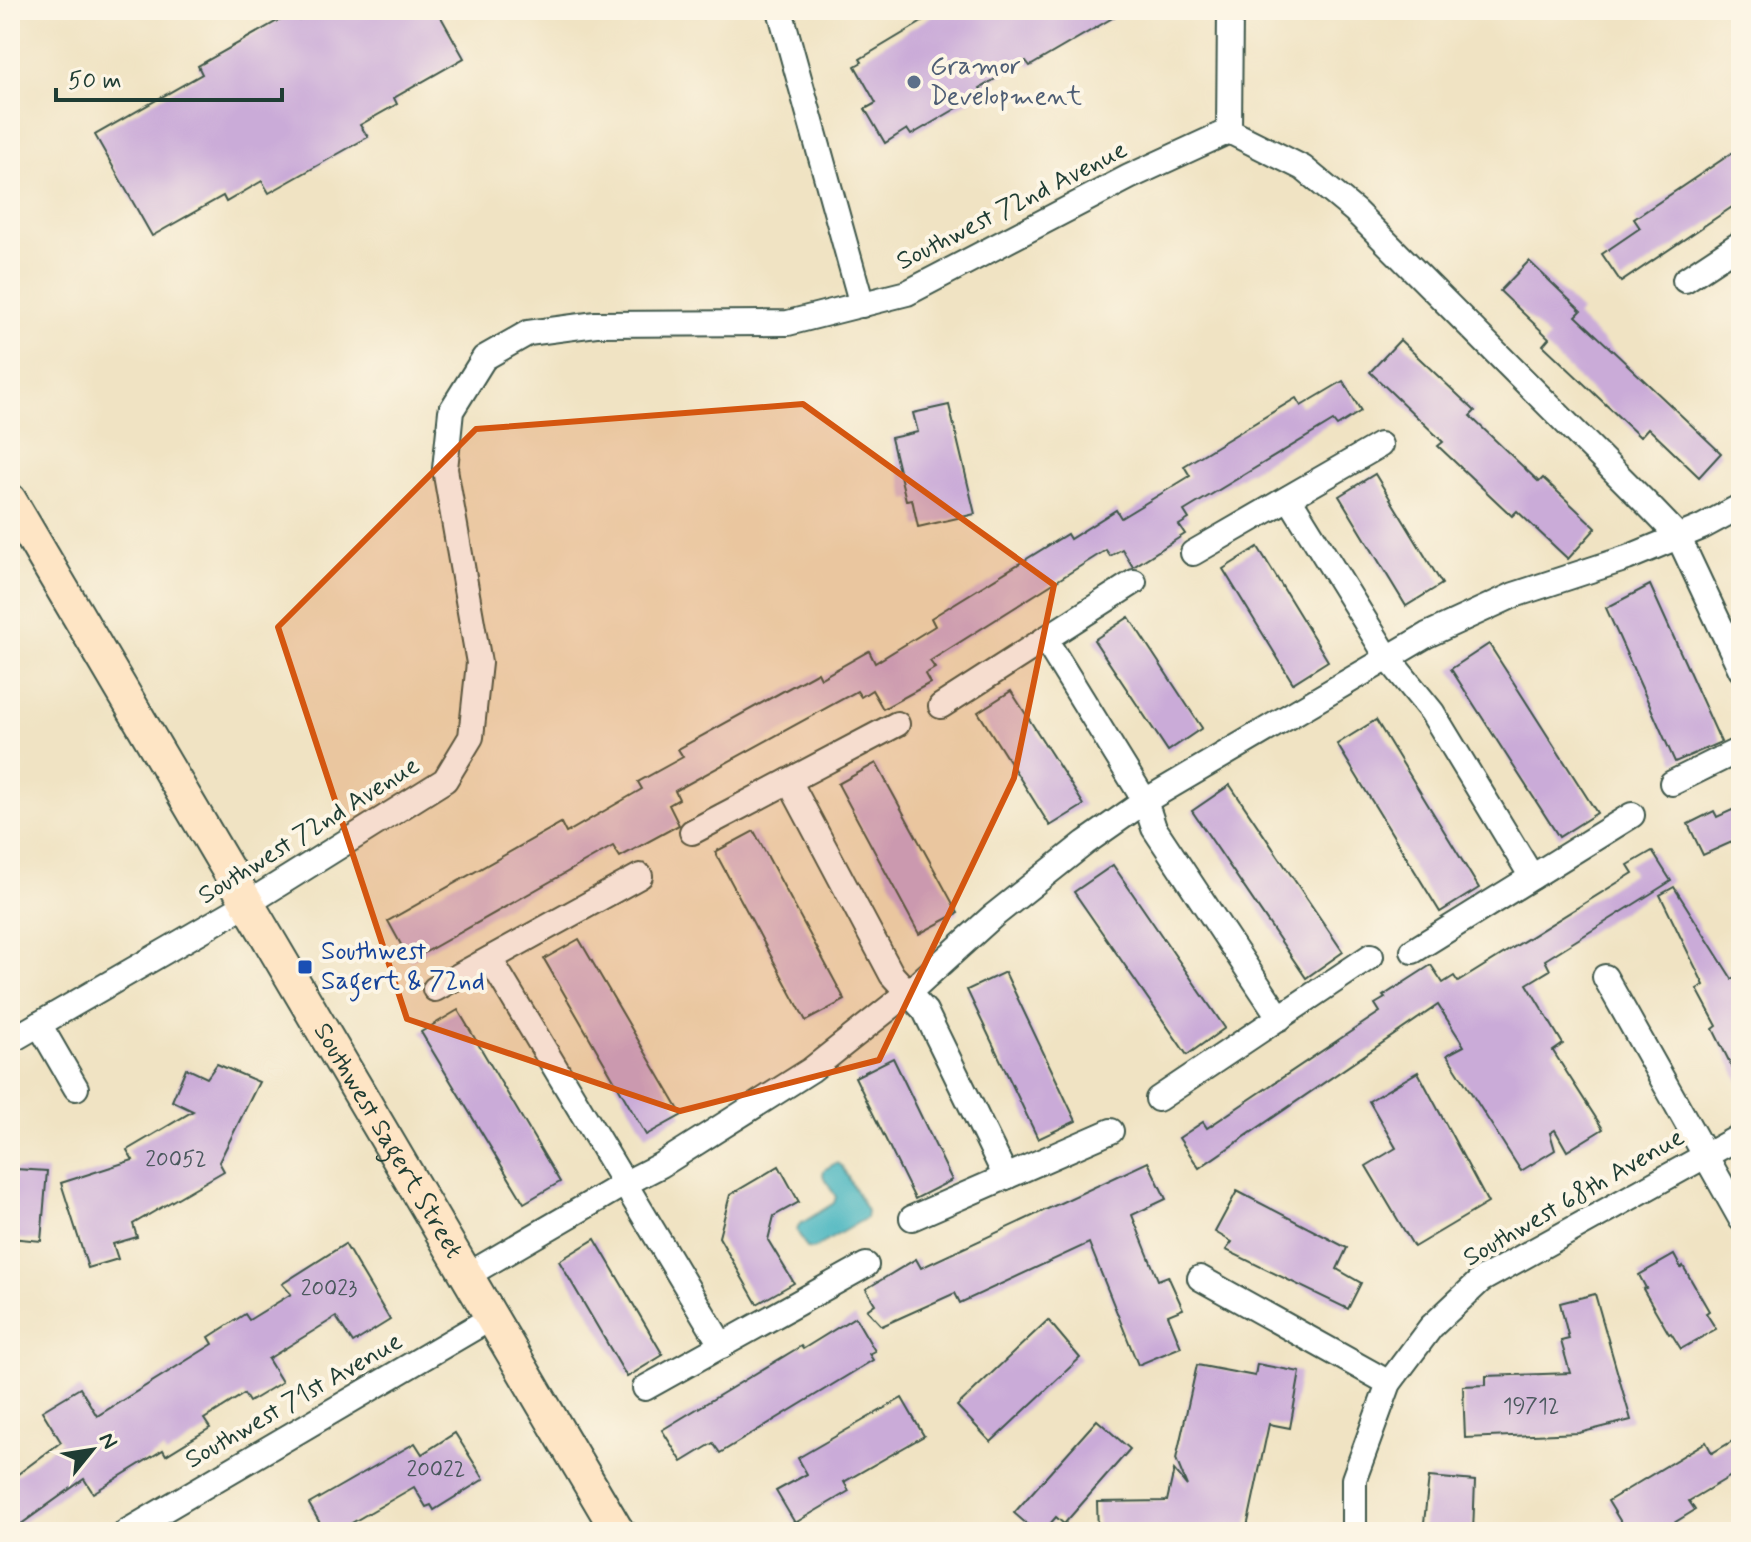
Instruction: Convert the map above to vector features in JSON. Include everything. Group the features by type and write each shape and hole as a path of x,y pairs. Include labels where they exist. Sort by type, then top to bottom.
{"main road":[{"name":"Southwest Sagert Street","path":"10,500 618,1532"}],"street":[{"path":"780,10 862,305"},
{"path":"1230,10 1229,131 1303,168 1355,211 1678,536 1741,670"},
{"name":"Southwest 72nd Avenue","path":"10,1041 247,904 445,780 471,737 479,663 445,469 451,411 484,358 528,333 596,324 788,323 907,293 1129,177 1229,131"},
{"path":"1685,280 1741,243"},
{"path":"1193,553 1380,445"},
{"path":"1289,498 1388,658 1432,712 1532,877"},
{"path":"466,1276 661,1165 811,1070 908,993 992,917 1085,843 1145,801 1427,635 1514,595 1627,558 1741,506"},
{"path":"941,706 1134,582"},
{"path":"1045,639 1145,801 1154,828 1280,1018"},
{"path":"692,832 897,724"},
{"path":"1672,783 1741,749"},
{"path":"789,781 892,975 925,1011 1006,1177"},
{"path":"1413,951 1632,815"},
{"path":"435,989 640,876"},
{"path":"1158,1099 1371,956"},
{"path":"490,959 722,1346"},
{"path":"1605,977 1741,1219"},
{"path":"39,1024 76,1088"},
{"path":"912,1218 1111,1131"},
{"name":"Southwest 68th Avenue","path":"1354,1532 1354,1479 1389,1383 1431,1327 1481,1280 1741,1136"},
{"path":"645,1388 866,1265"},
{"path":"1200,1278 1389,1383"},
{"name":"Southwest 71st Avenue","path":"126,1532 491,1318"}],"highlighted area":[{"path":"803,404 1054,585 1014,778 879,1060 680,1111 407,1019 278,627 476,429"}],"water":[{"path":"836,1163 841,1165 867,1211 866,1218 813,1249 807,1248 797,1231 799,1225 834,1203 836,1197 823,1175 824,1170"}],"building":[{"path":"317,10 437,10 464,58 394,98 397,104 360,125 368,137 269,193 262,181 226,202 223,196 152,236 95,135 202,74 198,66 295,11 299,20"},
{"path":"942,10 1126,10 1030,66 1026,61 980,88 983,93 911,135 907,129 885,143 865,109 876,103 855,66 862,62 860,59"},
{"path":"1741,147 1741,201 1621,282 1602,254 1640,228 1634,219"},
{"path":"1529,261 1581,311 1576,316 1721,453 1699,477 1648,428 1640,437 1543,345 1549,338 1500,291"},
{"path":"1400,340 1475,411 1470,416 1539,482 1543,478 1596,528 1568,559 1517,511 1512,516 1438,446 1443,442 1370,372"},
{"path":"1343,381 1361,411 1337,426 1333,421 1184,511 1189,519 1179,525 1185,534 1133,567 1122,549 1110,556 1106,550 930,661 935,668 925,674 930,683 883,709 872,690 861,697 857,691 675,791 679,799 669,805 679,825 620,857 613,846 410,961 388,921 561,823 566,833 642,789 638,782 683,757 678,749 818,672 821,678 869,651 875,663 935,626 931,618 1067,534 1070,539 1116,510 1121,518 1190,476 1184,466 1296,398 1301,406"},
{"path":"949,405 975,514 918,527 912,499 906,500 891,438 918,432 913,413"},
{"path":"1375,474 1442,584 1406,606 1339,496"},
{"path":"1258,547 1328,661 1293,683 1223,569"},
{"path":"1650,585 1721,742 1675,762 1606,608"},
{"path":"1129,617 1202,728 1168,751 1094,640"},
{"path":"1489,644 1597,813 1559,837 1451,669"},
{"path":"1011,691 1084,805 1050,826 978,712"},
{"path":"1376,720 1479,888 1440,912 1337,744"},
{"path":"876,763 958,913 919,934 838,784"},
{"path":"1230,785 1343,952 1306,978 1192,811"},
{"path":"1741,806 1741,838 1703,855 1688,824 1714,811 1717,817"},
{"path":"754,831 845,1000 806,1021 715,852"},
{"path":"1652,851 1671,881 1545,960 1550,970 1527,984 1563,1044 1553,1051 1603,1129 1567,1151 1555,1130 1550,1133 1555,1150 1521,1171 1447,1055 1464,1046 1438,1005 1199,1168 1179,1138 1203,1122 1207,1128 1380,1012 1375,1004 1385,998 1383,996 1431,965 1443,983 1454,976 1458,982 1633,873 1628,865"},
{"path":"1113,865 1225,1028 1187,1055 1074,892"},
{"path":"1674,887 1732,979 1741,974 1741,1085 1713,1029 1717,1026 1697,989 1704,985 1660,895"},
{"path":"579,939 682,1115 646,1135 544,959"},
{"path":"1005,972 1076,1121 1038,1139 967,990"},
{"path":"458,1010 560,1182 524,1203 421,1032"},
{"path":"893,1058 952,1180 915,1199 855,1077"},
{"path":"217,1064 259,1082 219,1162 224,1171 133,1224 137,1237 113,1244 118,1259 88,1268 61,1183 133,1160 127,1150 193,1111 172,1101 186,1068 207,1078"},
{"path":"1418,1072 1488,1203 1414,1247 1366,1166 1396,1148 1369,1101"},
{"path":"1148,1162 1166,1199 1132,1215 1158,1280 1168,1276 1183,1309 1168,1315 1181,1347 1138,1365 1089,1243 960,1303 955,1293 882,1326 867,1310 875,1304 866,1289 916,1259 921,1268"},
{"path":"779,1166 799,1202 774,1216 768,1240 794,1283 757,1304 719,1237 730,1195"},
{"path":"15,1169 47,1171 41,1241 10,1238 10,1192 13,1193"},
{"path":"1237,1191 1347,1248 1337,1269 1361,1283 1348,1309 1226,1250 1232,1242 1215,1232"},
{"path":"595,1239 663,1355 627,1377 559,1261"},
{"path":"345,1244 390,1320 353,1343 336,1317 268,1359 282,1382 249,1402 244,1394 204,1419 210,1428 166,1455 163,1450 93,1493 84,1479 10,1532 10,1480 61,1442 42,1411 80,1388 97,1416 213,1344 209,1337 245,1314 249,1320 291,1294 282,1284"},
{"path":"1674,1255 1709,1311 1706,1313 1716,1329 1681,1349 1643,1289 1646,1288 1639,1275"},
{"path":"1595,1294 1631,1420 1579,1433 1465,1438 1463,1386 1486,1385 1486,1376 1570,1373 1561,1341 1569,1339 1560,1303"},
{"path":"855,1317 875,1351 869,1354 873,1360 720,1453 713,1443 682,1462 662,1430"},
{"path":"1048,1320 1080,1358 991,1442 957,1406"},
{"path":"1257,1364 1300,1372 1290,1428 1269,1424 1246,1532 1098,1532 1097,1502 1167,1501 1174,1470 1187,1486 1176,1459 1197,1365 1255,1376"},
{"path":"902,1398 924,1436 844,1482 849,1491 795,1523 776,1491 807,1474 798,1458"},
{"path":"1097,1420 1130,1449 1064,1524 1056,1517 1043,1532 1036,1532 1014,1513"},
{"path":"455,1433 484,1479 434,1510 431,1505 426,1507 414,1487 336,1532 325,1532 309,1504 415,1443 422,1454"},
{"path":"1741,1436 1741,1470 1689,1501 1695,1510 1659,1532 1627,1532 1608,1501 1706,1442 1712,1453"},
{"path":"1429,1477 1475,1481 1473,1532 1423,1532"}],"place":[{"name":"Gramor Development","path":"914,82"},
{"name":"Southwest Sagert & 72nd","path":"305,967"}]}
